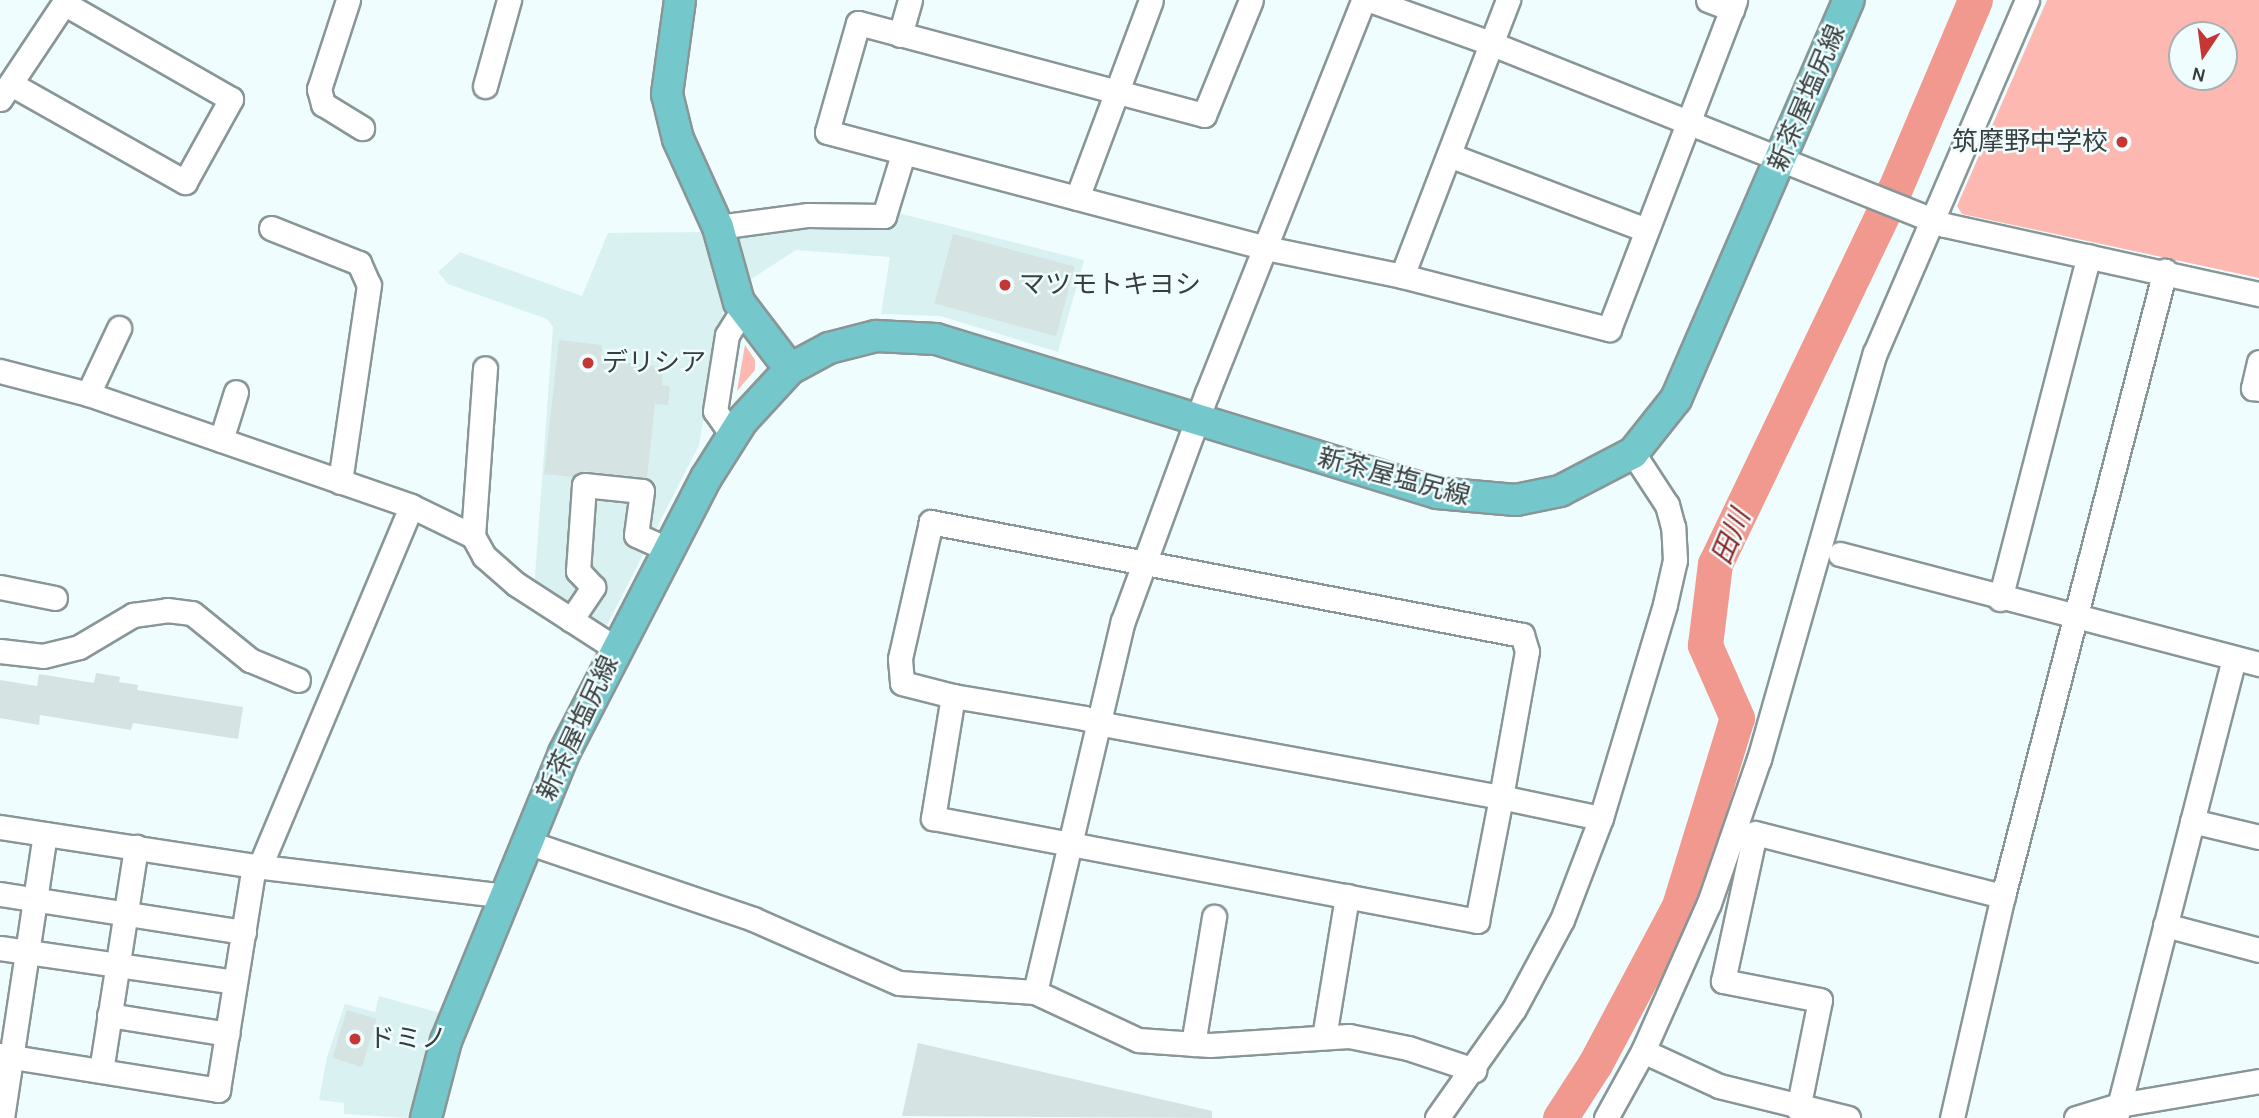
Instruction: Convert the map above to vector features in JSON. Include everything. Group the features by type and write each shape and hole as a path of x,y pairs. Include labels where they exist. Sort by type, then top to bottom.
{"main road":[{"path":"680,0 667,94 678,139 718,227 743,309 790,369"},
{"name":"新茶屋塩尻線","path":"426,1118 446,1041 504,895 615,649 732,435 790,369 852,341 906,334 995,354 1197,421 1396,482 1479,500 1537,498 1560,491 1633,453 1676,400 1792,164 1849,0"}],"street":[{"path":"348,0 319,89 323,104 362,128"},
{"path":"485,86 509,0"},
{"path":"900,35 910,0"},
{"path":"1077,198 1118,96 1151,0"},
{"path":"1251,0 1204,115 1118,96 858,23 827,132 1266,248 1402,276 1609,329 1733,5 1708,0"},
{"path":"1035,992 1096,721 1142,563 1363,0"},
{"path":"1370,0 1490,43 1924,216 2259,294"},
{"path":"1402,276 1508,0"},
{"path":"1612,1116 1704,916 1738,824 1875,353 1924,216 2027,0"},
{"path":"65,2 232,99 185,182 5,92 65,2"},
{"path":"718,227 808,215 884,216 903,154"},
{"path":"1450,155 1646,230"},
{"path":"271,228 359,263 369,285 341,482"},
{"path":"2000,598 2088,256"},
{"path":"1952,1118 2003,896 2165,271"},
{"path":"732,435 715,411 727,335 743,309"},
{"path":"88,394 119,328"},
{"path":"2259,362 2253,388 2259,389"},
{"path":"485,368 473,536 484,556 516,584 615,649"},
{"path":"0,371 88,394 411,506 473,536"},
{"path":"221,440 236,392"},
{"path":"1437,1118 1474,1070 1514,1009 1562,920 1601,818 1675,560 1667,505 1633,453"},
{"path":"571,620 593,587 578,571 584,485 642,491 636,535 668,550"},
{"path":"6,1056 218,1090 257,866 411,506"},
{"path":"953,696 933,818 1477,921 1501,797 1527,650 1522,635 931,522 900,659 902,683 953,696 1501,797 1601,818"},
{"path":"1840,554 2259,664"},
{"path":"0,587 55,598"},
{"path":"0,651 43,656 79,647 133,615 166,610 192,613 250,660 298,680"},
{"path":"2117,1111 2234,658"},
{"path":"2192,821 2259,837"},
{"path":"0,827 257,866 504,895"},
{"path":"1798,1109 1820,1000 1723,981 1755,833 2003,896"},
{"path":"2,1118 10,1002 27,952 45,834"},
{"path":"527,842 752,919 900,984 1035,992 1138,1040 1193,1044 1349,1037 1408,1048 1474,1070"},
{"path":"101,1071 136,847"},
{"path":"0,894 244,932"},
{"path":"1324,1037 1347,896"},
{"path":"1193,1044 1214,917"},
{"path":"2165,925 2259,950"},
{"path":"0,948 236,982"},
{"path":"110,1015 227,1034"},
{"path":"1643,1051 1719,1086 1798,1109 1848,1118"},
{"path":"2076,1118 2259,1081"}],"shaded area":[{"name":"筑摩野中学校","path":"2047,0 2259,0 2259,278 1962,214 1957,206"},
{"path":"894,212 1084,260 1058,352 940,316 881,314 890,257 796,250 748,281 738,241 741,232"},
{"path":"704,232 727,290 699,445 602,635 534,590 553,327 547,319 448,284 438,272 460,252 582,296 608,233"},
{"path":"745,345 755,360 755,370 737,391"},
{"path":"379,996 440,1013 407,1118 344,1114 344,1103 319,1100 327,1057 345,1004 375,1012"}],"building":[{"name":"マツモトキヨシ","path":"953,234 1075,267 1056,336 934,304"},
{"path":"559,340 602,345 601,360 663,367 662,385 670,386 668,405 655,404 647,478 585,471 573,477 544,474"},
{"path":"96,673 120,677 119,682 138,685 137,690 243,707 238,739 133,723 131,730 40,715 39,725 0,718 0,680 37,686 39,674 94,683"},
{"name":"ドミノ","path":"347,1010 377,1019 362,1067 332,1058"},
{"path":"918,1043 1212,1111 1212,1118 902,1116"}],"waterway":[{"name":"田川","path":"1560,1118 1595,1064 1679,906 1737,718 1705,645 1715,564 1894,191 1975,0"}],"place":[{"name":"筑摩野中学校","path":"2122,142"},
{"name":"マツモトキヨシ","path":"1005,285"},
{"name":"デリシア","path":"588,363"},
{"name":"ドミノ","path":"355,1039"}]}
